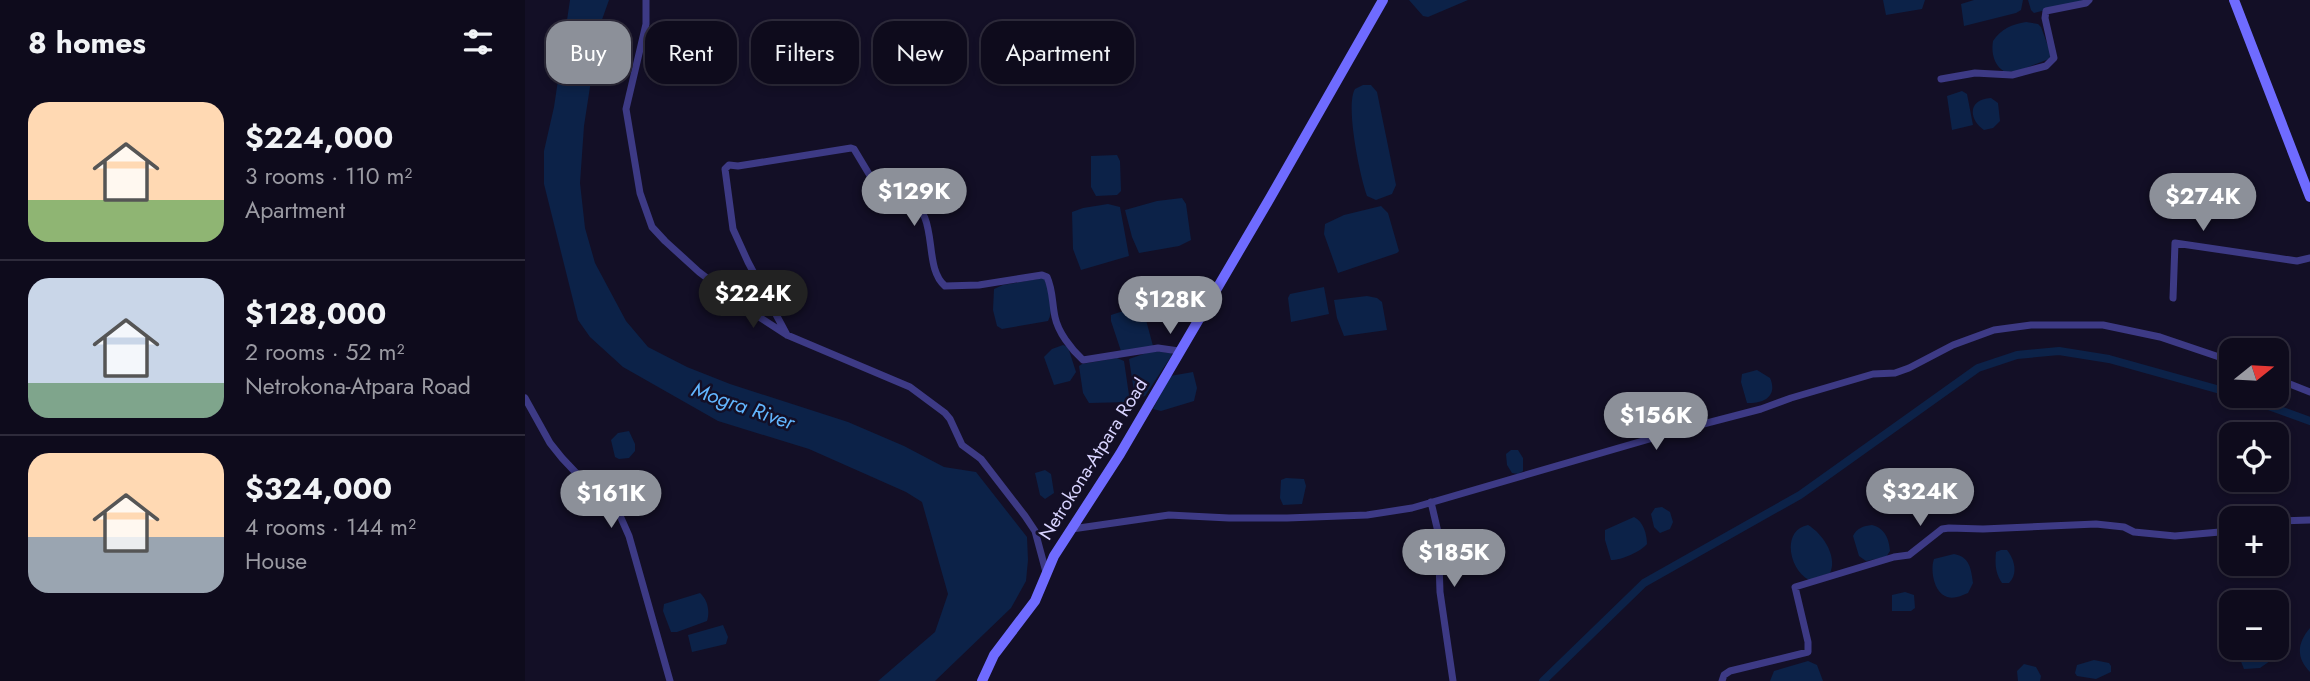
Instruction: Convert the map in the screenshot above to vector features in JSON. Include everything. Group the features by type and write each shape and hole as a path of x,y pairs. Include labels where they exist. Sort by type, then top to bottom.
{"street":[{"path":"646,0 646,24 626,109 640,193 652,227 699,272 787,335 910,387 945,413 962,444 981,459 1035,531 1046,573"},
{"name":"Netrokona-Atpara Road","path":"982,681 995,655 1035,601 1046,573 1120,454 1383,0"},
{"path":"1941,79 1975,72 2012,75 2046,66 2054,61 2054,58 2045,18 2046,11 2086,3 2089,0"},
{"path":"2234,0 2310,197"},
{"path":"787,335 747,262 733,229 725,169 729,165 739,166 851,148 887,202 905,197 916,203 927,225 933,258 940,280 945,286 979,285 1042,275 1047,277 1050,285 1055,318 1064,336 1083,360 1158,348 1179,351"},
{"path":"2173,298 2175,243 2297,261 2310,258"},
{"path":"1072,529 1169,515 1229,518 1367,515 1412,508 1761,409 1873,374 1909,369 1953,345 1994,330 2031,325 2103,325 2160,337 2219,357"},
{"path":"2289,384 2310,392"},
{"path":"525,398 550,443 562,458 579,476 614,502 629,536 670,681"},
{"path":"1431,502 1438,532 1440,592 1453,681"},
{"path":"2289,521 2310,520"},
{"path":"1722,681 1724,675 1730,671 1808,652 1795,587 1894,557 1909,555 1942,529 2096,524 2124,527 2134,532 2175,536 2219,532"}],"water":[{"path":"570,0 609,0 602,21 567,21"},
{"path":"1409,0 1468,0 1428,17 1423,16"},
{"path":"1883,0 1925,0 1922,9 1886,15"},
{"path":"1974,0 2023,0 2021,10 2016,13 1964,26 1961,4"},
{"path":"2028,0 2084,0 2034,13"},
{"path":"2026,22 2041,27 2051,54 2049,59 2018,71 2005,72 1994,59 1993,41 2007,28"},
{"name":"Mogra River","path":"557,84 590,84 580,183 585,228 595,263 626,321 648,347 687,367 730,384 848,422 944,467 976,472 1027,537 1026,581 1011,608 935,681 878,681 935,632 948,594 922,502 906,492 809,449 718,421 623,367 590,337 578,320 544,184 544,151"},
{"path":"1371,85 1377,92 1396,185 1392,194 1376,200 1367,196 1364,187 1353,125 1352,97 1355,89"},
{"path":"1962,91 1967,94 1973,125 1952,130 1947,96"},
{"path":"1991,98 1998,103 2000,121 1993,128 1984,130 1975,120 1973,110 1978,102"},
{"path":"1117,155 1120,161 1121,191 1117,195 1096,196 1091,187 1091,156"},
{"path":"1182,198 1186,204 1191,240 1179,246 1139,253 1125,210 1157,201"},
{"path":"1108,204 1120,207 1129,256 1081,270 1073,249 1072,212"},
{"path":"1381,206 1388,213 1399,251 1338,273 1324,234 1325,224 1344,215"},
{"path":"1044,278 1051,305 1048,321 1002,329 997,326 993,310 994,289"},
{"path":"1324,287 1329,314 1291,322 1288,298 1290,294"},
{"path":"1367,296 1382,302 1387,330 1344,336 1334,300"},
{"path":"1142,305 1153,346 1121,351 1111,315"},
{"path":"1063,345 1068,347 1076,372 1070,381 1054,385 1044,357 1052,349"},
{"path":"1152,351 1172,355 1145,396 1135,398 1129,359"},
{"path":"1117,358 1124,361 1130,402 1089,403 1083,393 1079,366"},
{"path":"1757,370 1770,378 1771,394 1759,402 1747,403 1741,382 1742,374"},
{"path":"1193,372 1197,388 1194,401 1161,411 1153,409 1170,376"},
{"path":"629,431 635,451 629,458 619,459 615,457 611,440 618,433"},
{"path":"1511,450 1518,450 1523,458 1523,471 1518,474 1512,473 1507,465 1506,454"},
{"path":"1045,470 1051,474 1054,493 1045,499 1040,495 1035,473"},
{"path":"1304,479 1306,486 1302,504 1283,505 1280,498 1281,480"},
{"path":"1662,507 1670,512 1673,522 1670,529 1660,533 1654,527 1651,514 1655,508"},
{"path":"1634,517 1644,528 1647,544 1631,555 1611,560 1605,530"},
{"path":"1808,525 1823,539 1832,559 1830,573 1809,580 1797,568 1791,551 1794,534 1799,528"},
{"path":"1872,525 1885,535 1890,551 1886,557 1866,561 1859,556 1853,536 1861,528"},
{"path":"2007,550 2014,562 2014,575 2009,583 2002,583 1997,572 1996,552"},
{"path":"1954,554 1967,561 1973,583 1968,593 1951,598 1938,590 1933,564 1934,559"},
{"path":"1905,592 1914,595 1915,608 1911,611 1892,611 1892,595"},
{"path":"700,593 708,606 707,621 671,632 663,611 664,604"},
{"path":"723,625 728,637 726,644 692,652 688,635"},
{"path":"2310,628 2310,672 2302,661 2300,650"},
{"path":"2094,660 2109,663 2111,672 2096,679 2077,676 2077,665"},
{"path":"2240,660 2270,660 2260,668 2244,669"},
{"path":"1808,661 1817,665 1823,681 1770,681 1774,671"},
{"path":"2024,664 2036,667 2041,676 2040,681 2018,681 2017,671"}],"waterway":[{"path":"1543,681 1644,583 1800,495 1978,368 2017,355 2059,351 2109,359 2219,390"},
{"path":"2274,408 2310,421"}]}
